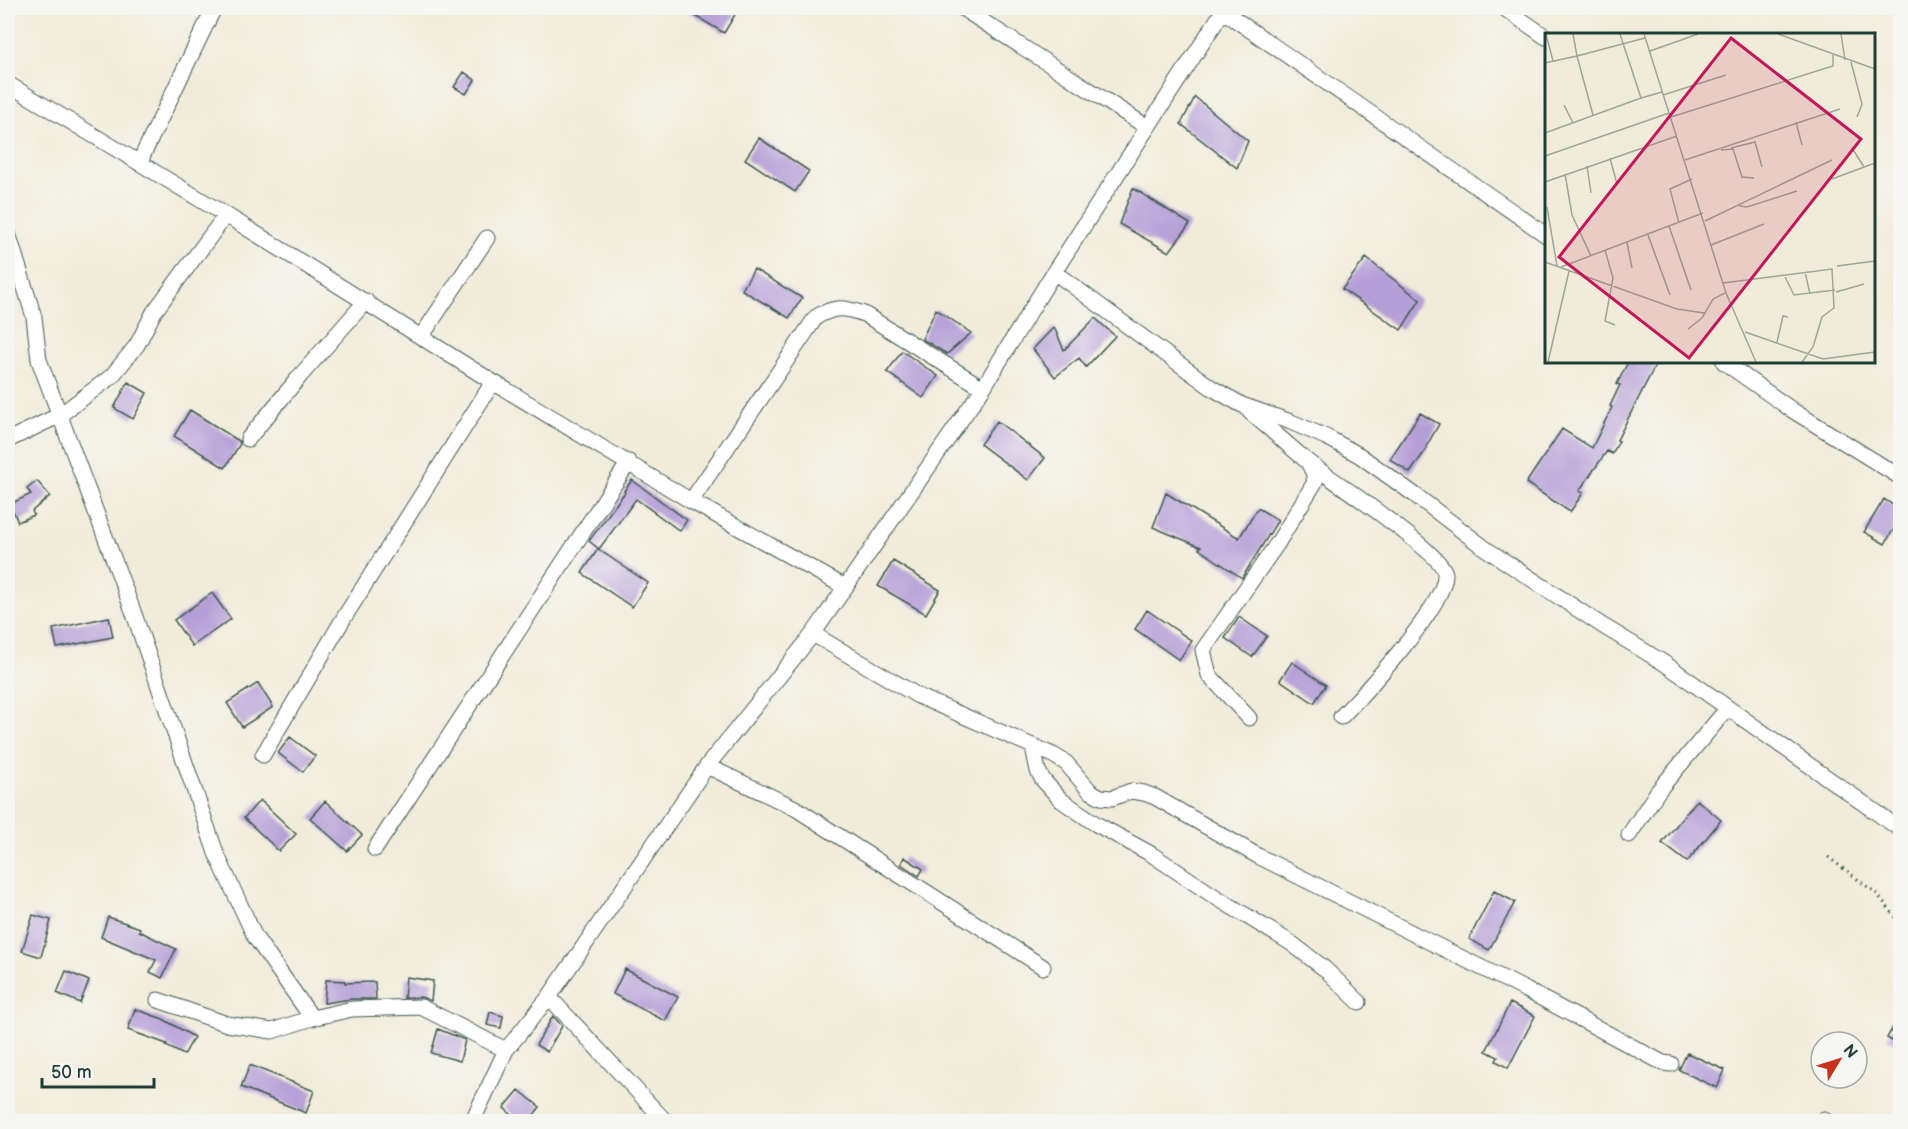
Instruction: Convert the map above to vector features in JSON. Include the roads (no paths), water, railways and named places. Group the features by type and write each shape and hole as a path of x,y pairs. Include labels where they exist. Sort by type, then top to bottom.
{"street":[{"path":"139,163 214,8"},
{"path":"962,8 1147,127"},
{"path":"1504,8 1545,36"},
{"path":"471,1122 506,1050 549,998 707,766 813,634 983,388 1054,272 1224,9 1545,234"},
{"path":"8,84 691,501 845,586"},
{"path":"8,440 60,415 112,376 137,345 154,312 226,215"},
{"path":"8,233 34,317 39,360 133,611 216,853 255,937 312,1018"},
{"path":"421,338 487,238"},
{"path":"1054,272 1212,388 1242,405 1328,438 1359,456 1486,549 1664,663 1900,829"},
{"path":"248,439 366,301"},
{"path":"691,501 816,318 831,309 849,309 864,314 983,388"},
{"path":"1725,363 1792,410 1900,477"},
{"path":"263,756 345,616 493,382"},
{"path":"1242,405 1308,462 1418,543 1443,567 1445,574 1439,595 1428,613 1385,669 1341,717"},
{"path":"375,849 629,462"},
{"path":"1248,718 1209,675 1203,650 1300,508 1315,482 1308,462"},
{"path":"813,634 918,696 1066,763 1090,790 1101,797 1112,798 1131,791 1155,797 1258,856 1526,990 1663,1064 1671,1064"},
{"path":"1629,835 1658,791 1728,709"},
{"path":"1033,747 1038,771 1061,800 1096,824 1151,854 1291,943 1325,969 1359,1002"},
{"path":"707,766 795,808 1043,967"},
{"path":"549,998 666,1122"},
{"path":"158,1000 227,1024 272,1031 312,1018 352,1009 421,1007 506,1050"}]}
